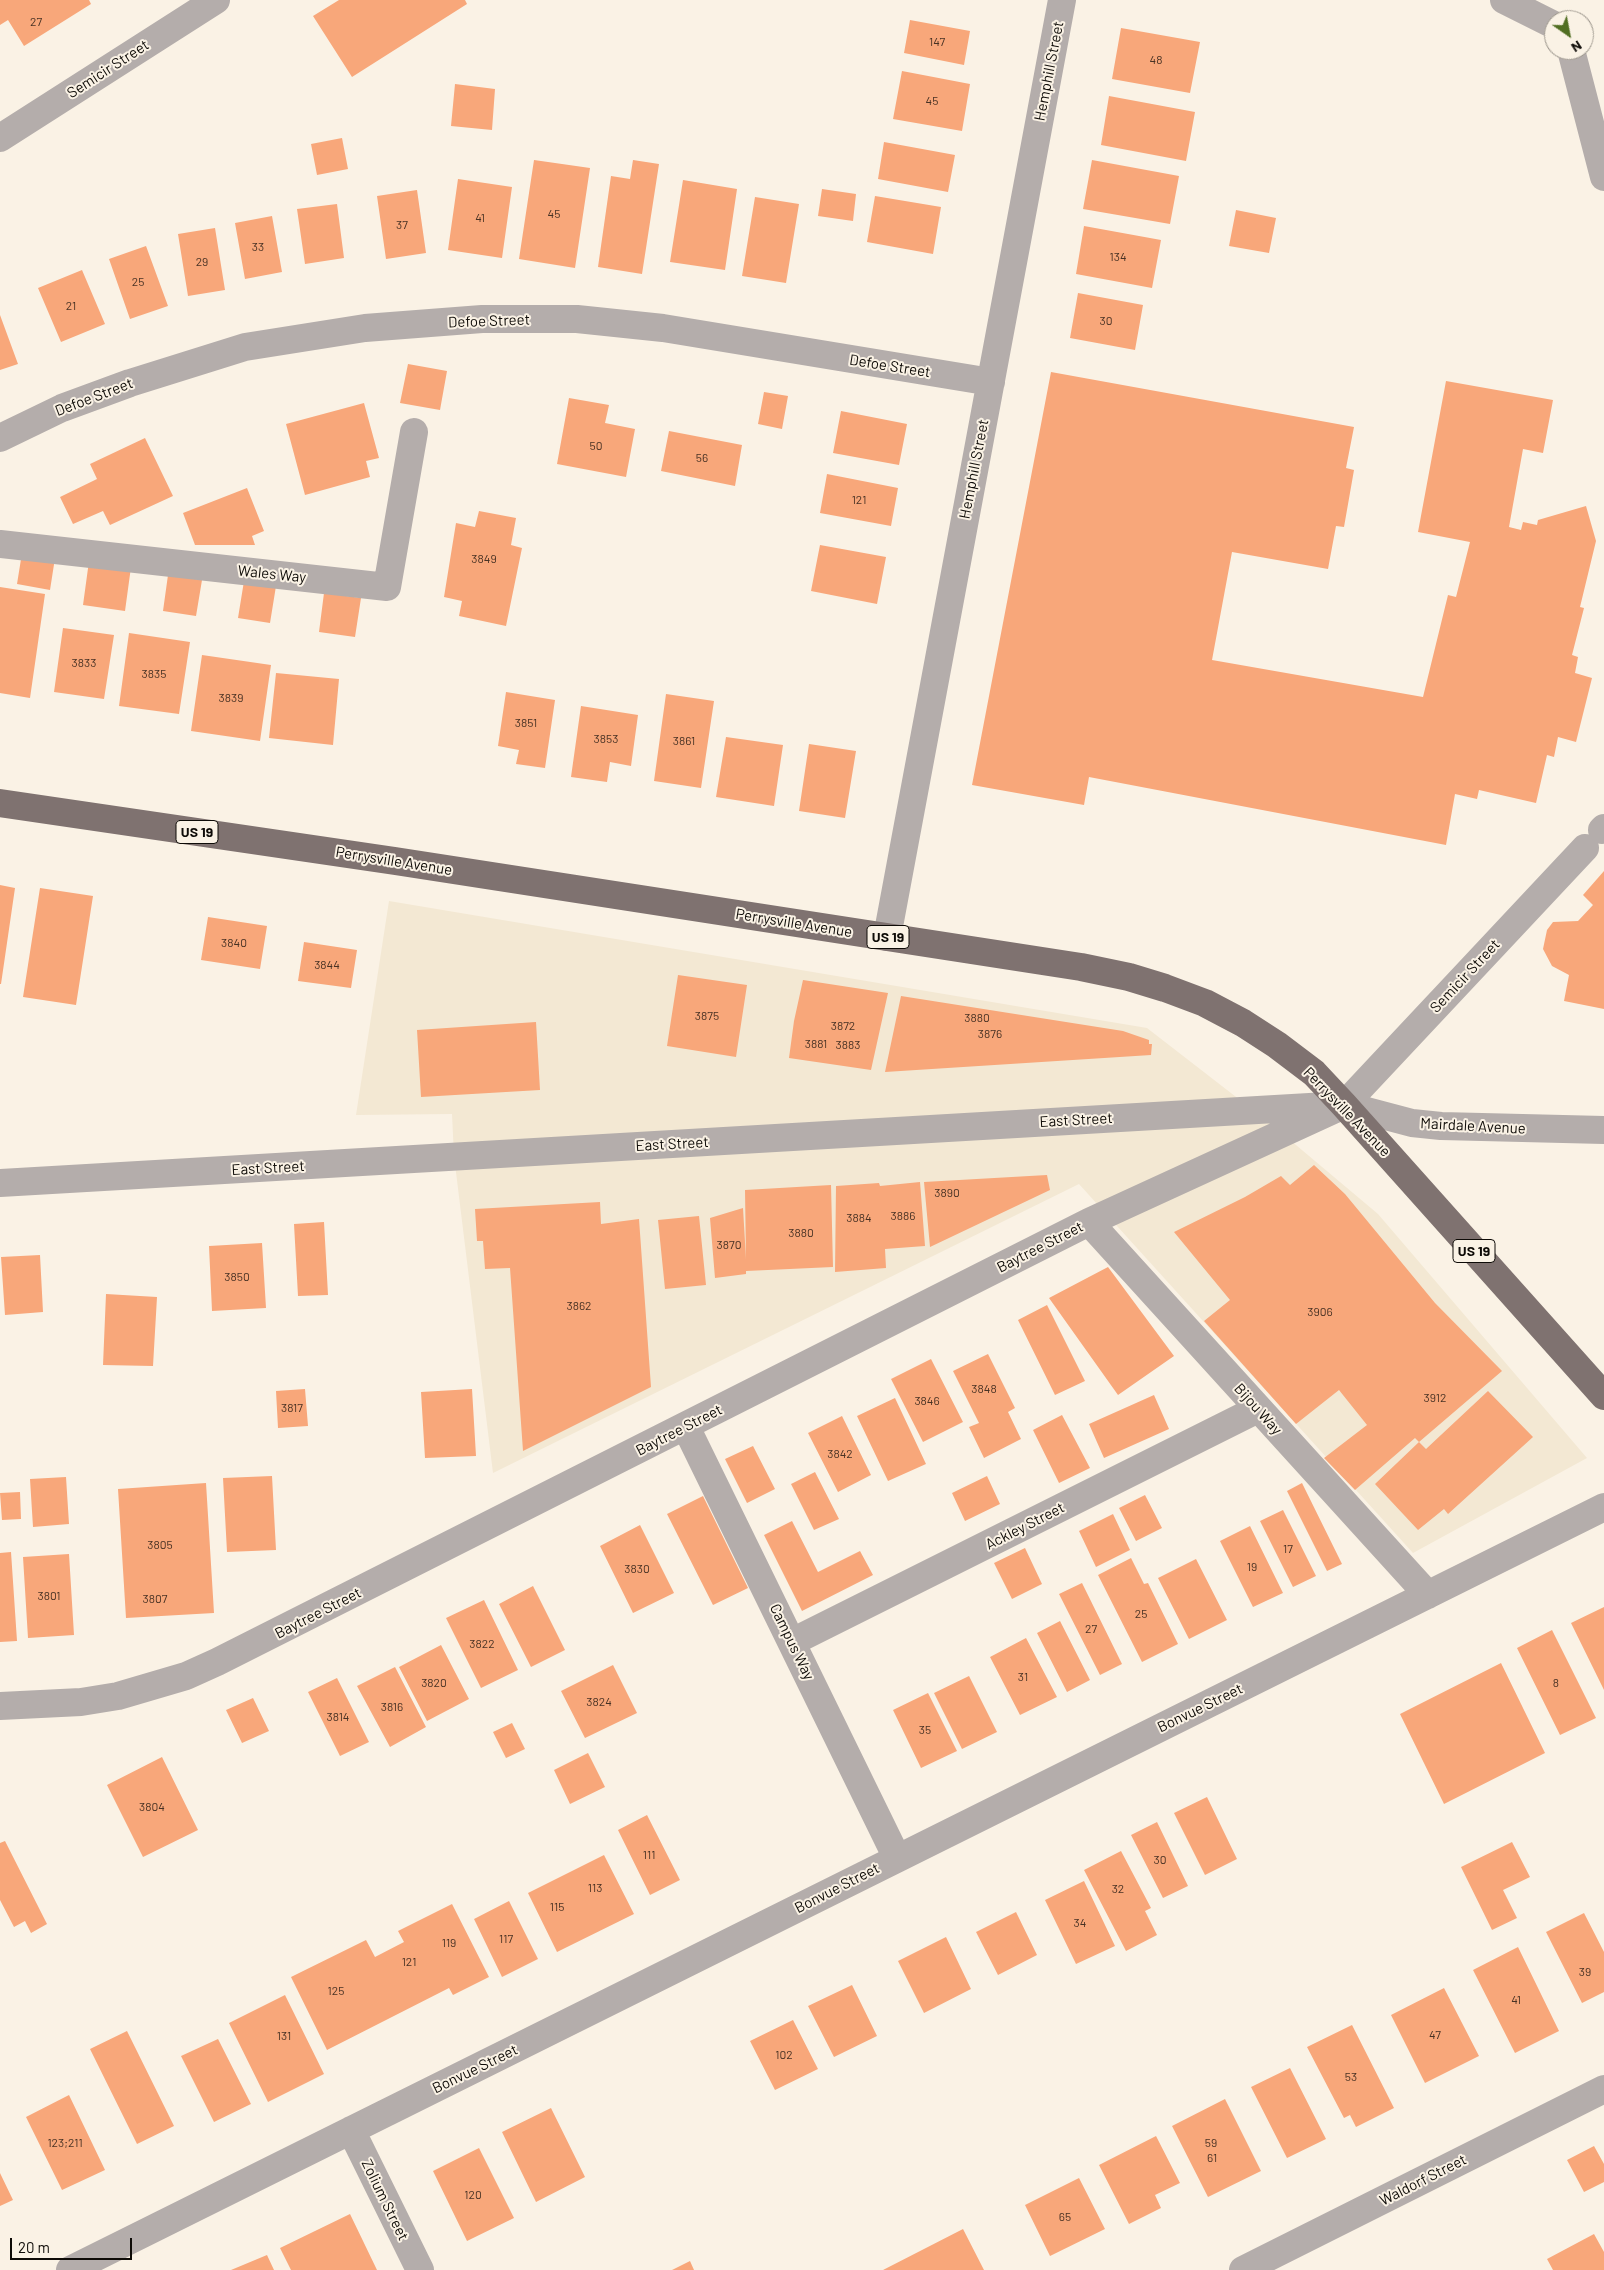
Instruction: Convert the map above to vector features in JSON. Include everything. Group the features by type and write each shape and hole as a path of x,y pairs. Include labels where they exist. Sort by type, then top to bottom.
{"main road":[{"name":"Perrysville Avenue","path":"0,802 405,862 1081,967 1129,976 1165,988 1205,1004 1243,1023 1277,1045 1314,1073 1604,1396"}],"street":[{"name":"Semicir Street","path":"0,138 216,0"},
{"name":"Hemphill Street","path":"887,937 1062,0"},
{"path":"1504,0 1544,20"},
{"path":"1574,60 1604,177"},
{"name":"Defoe Street","path":"0,438 62,408 113,389 245,347 365,328 482,319 577,319 664,328 990,382"},
{"name":"Wales Way","path":"0,544 388,586 414,432"},
{"name":"Semicir Street","path":"1344,1105 1597,835"},
{"name":"Mairdale Avenue","path":"1344,1105 1412,1123 1440,1126 1604,1130"},
{"name":"East Street","path":"0,1183 1344,1105"},
{"name":"Baytree Street","path":"0,1706 46,1705 100,1699 154,1687 186,1676 250,1647 1089,1222 1344,1105"},
{"name":"Bijou Way","path":"1089,1222 1428,1595"},
{"name":"Ackley Street","path":"792,1642 1258,1409"},
{"name":"Campus Way","path":"686,1427 897,1858"},
{"name":"Bonvue Street","path":"70,2270 1604,1507"},
{"name":"Waldorf Street","path":"1243,2270 1604,2089"},
{"name":"Zolium Street","path":"351,2130 420,2270"}],"shaded area":[{"path":"389,901 1147,1028 1271,1124 1378,1214 1587,1458 1413,1553 1079,1184 493,1473 454,1156 452,1114 356,1115"}],"building":[{"path":"0,0 89,0 91,4 24,46 8,20 0,25"},
{"path":"339,0 465,0 467,4 352,77 313,16"},
{"path":"910,20 970,31 964,65 904,53"},
{"path":"1121,28 1200,42 1190,93 1112,79"},
{"path":"902,71 970,84 962,131 893,119"},
{"path":"455,84 495,89 492,130 451,126"},
{"path":"1109,96 1195,112 1186,161 1101,145"},
{"path":"342,138 348,169 317,175 311,144"},
{"path":"884,142 955,155 948,192 878,179"},
{"path":"534,160 590,168 575,268 519,259"},
{"path":"633,160 659,164 642,274 598,267 611,176 630,179"},
{"path":"1092,160 1179,176 1170,224 1083,209"},
{"path":"458,179 512,187 502,258 448,250"},
{"path":"683,180 737,189 725,270 670,262"},
{"path":"822,189 856,194 853,221 818,216"},
{"path":"417,190 426,253 386,259 377,196"},
{"path":"875,196 941,207 933,254 867,242"},
{"path":"755,197 799,204 786,283 742,276"},
{"path":"337,204 344,258 305,264 297,209"},
{"path":"1236,210 1276,218 1269,253 1229,246"},
{"path":"272,216 282,272 245,279 235,223"},
{"path":"1084,226 1161,240 1152,288 1076,274"},
{"path":"215,228 225,290 188,296 178,234"},
{"path":"146,246 168,306 130,319 109,259"},
{"path":"82,270 105,324 61,342 38,288"},
{"path":"1078,293 1143,305 1135,350 1070,338"},
{"path":"0,315 18,364 0,370"},
{"path":"408,364 447,371 440,410 400,403"},
{"path":"1051,372 1354,427 1346,468 1354,470 1344,527 1336,526 1328,569 1232,552 1212,660 1423,697 1448,595 1456,597 1470,542 1418,532 1446,381 1553,400 1543,453 1523,449 1509,527 1521,530 1523,522 1537,525 1538,520 1586,506 1596,541 1580,607 1584,608 1572,655 1578,657 1575,673 1592,678 1576,742 1558,737 1554,757 1547,755 1536,803 1479,790 1477,799 1455,794 1446,845 1089,777 1084,805 972,785"},
{"path":"764,392 788,396 782,429 758,424"},
{"path":"569,398 609,405 605,423 635,429 626,477 557,464"},
{"path":"364,403 379,458 366,461 370,477 305,495 286,424"},
{"path":"841,411 907,424 899,465 833,453"},
{"path":"669,431 742,445 735,486 661,471"},
{"path":"145,438 173,496 110,525 103,511 73,524 60,497 97,479 90,464"},
{"path":"827,474 898,488 891,526 820,513"},
{"path":"247,488 264,531 252,536 255,545 195,545 183,513"},
{"path":"479,511 516,518 511,545 522,548 506,626 459,616 462,601 444,597 456,523 475,527"},
{"path":"820,545 886,557 877,604 811,591"},
{"path":"22,553 55,558 50,590 17,584"},
{"path":"89,561 131,567 125,611 83,605"},
{"path":"168,575 202,580 196,616 163,611"},
{"path":"244,581 276,586 270,623 238,618"},
{"path":"0,587 45,594 30,698 0,693"},
{"path":"324,593 361,598 355,637 319,632"},
{"path":"63,628 114,635 104,699 54,692"},
{"path":"129,633 190,642 179,714 119,706"},
{"path":"202,655 271,665 260,741 191,731"},
{"path":"276,673 339,679 333,745 269,738"},
{"path":"506,692 555,700 545,768 516,764 519,750 498,746"},
{"path":"666,694 714,701 701,788 654,781"},
{"path":"581,706 638,715 631,766 610,762 607,782 571,777"},
{"path":"726,737 783,745 774,806 716,797"},
{"path":"809,744 856,751 845,818 799,811"},
{"path":"1604,871 1604,1009 1564,1001 1569,975 1552,966 1543,949 1547,930 1553,922 1578,921 1593,905 1583,895"},
{"path":"0,885 15,888 1,984 0,984"},
{"path":"40,888 93,896 76,1005 23,997"},
{"path":"208,917 267,926 260,969 201,960"},
{"path":"304,942 357,950 351,988 298,981"},
{"path":"678,975 747,985 736,1057 667,1046"},
{"path":"803,980 888,993 871,1070 789,1058 794,1021"},
{"path":"901,996 1123,1031 1149,1040 1149,1044 1152,1044 1151,1055 885,1072"},
{"path":"536,1022 540,1090 421,1097 417,1030"},
{"path":"1314,1165 1345,1194 1435,1303 1502,1371 1419,1442 1415,1438 1355,1490 1324,1458 1367,1425 1339,1390 1296,1424 1204,1321 1230,1300 1174,1232 1245,1197 1281,1176 1290,1185"},
{"path":"1047,1175 1050,1190 930,1247 924,1182"},
{"path":"920,1182 925,1246 885,1249 886,1268 835,1272 836,1186 879,1183 880,1186"},
{"path":"831,1185 833,1267 746,1271 746,1274 715,1278 710,1218 743,1208 746,1259 745,1190"},
{"path":"600,1202 601,1224 639,1219 651,1387 523,1451 510,1268 485,1269 483,1241 477,1241 475,1209"},
{"path":"699,1216 706,1285 665,1289 658,1220"},
{"path":"324,1222 328,1295 298,1296 294,1224"},
{"path":"262,1243 266,1308 212,1311 209,1246"},
{"path":"40,1255 43,1312 5,1315 1,1257"},
{"path":"1108,1267 1174,1356 1118,1395 1049,1298"},
{"path":"106,1294 157,1297 153,1366 103,1365"},
{"path":"1047,1305 1085,1381 1055,1395 1018,1320"},
{"path":"988,1354 1015,1408 1008,1412 1021,1439 984,1458 969,1427 979,1423 953,1371"},
{"path":"931,1359 963,1422 923,1442 891,1379"},
{"path":"305,1389 308,1426 278,1428 276,1391"},
{"path":"472,1389 476,1456 425,1458 421,1392"},
{"path":"1488,1391 1533,1437 1448,1514 1444,1509 1418,1530 1375,1484 1419,1442 1426,1449"},
{"path":"1154,1395 1169,1429 1104,1458 1089,1424"},
{"path":"895,1398 926,1464 888,1481 857,1416"},
{"path":"1062,1415 1090,1468 1059,1483 1033,1430"},
{"path":"842,1416 871,1475 838,1492 808,1433"},
{"path":"753,1446 775,1489 747,1503 725,1459"},
{"path":"815,1472 839,1519 814,1530 791,1484"},
{"path":"272,1476 276,1550 227,1552 223,1478"},
{"path":"987,1476 1000,1504 965,1521 952,1493"},
{"path":"66,1477 69,1524 33,1527 30,1479"},
{"path":"206,1483 214,1613 126,1618 118,1489"},
{"path":"1302,1483 1342,1564 1327,1571 1287,1491"},
{"path":"20,1492 21,1519 2,1520 0,1493"},
{"path":"1145,1495 1162,1528 1136,1541 1119,1508"},
{"path":"703,1496 748,1588 713,1605 667,1514"},
{"path":"1283,1510 1316,1576 1293,1587 1260,1521"},
{"path":"1113,1514 1130,1550 1096,1567 1079,1531"},
{"path":"792,1521 818,1572 860,1551 873,1575 802,1611 764,1535"},
{"path":"640,1525 674,1593 633,1613 600,1546"},
{"path":"1250,1526 1283,1593 1253,1607 1220,1541"},
{"path":"1025,1548 1042,1584 1012,1599 994,1563"},
{"path":"11,1552 17,1641 0,1642 0,1553"},
{"path":"69,1554 74,1635 28,1638 23,1557"},
{"path":"1131,1558 1144,1584 1148,1583 1178,1644 1142,1662 1098,1575"},
{"path":"1196,1559 1227,1620 1189,1639 1158,1578"},
{"path":"1082,1583 1122,1664 1100,1675 1059,1594"},
{"path":"533,1586 565,1650 531,1667 499,1604"},
{"path":"484,1600 518,1670 481,1688 446,1618"},
{"path":"1604,1607 1604,1690 1571,1623"},
{"path":"1060,1621 1090,1680 1067,1692 1037,1633"},
{"path":"1552,1630 1596,1718 1560,1735 1517,1648"},
{"path":"1026,1638 1057,1697 1020,1715 990,1657"},
{"path":"441,1645 469,1699 427,1721 399,1667"},
{"path":"1501,1663 1545,1753 1444,1804 1400,1714"},
{"path":"613,1665 637,1713 585,1738 561,1691"},
{"path":"395,1667 426,1727 390,1747 357,1686"},
{"path":"969,1676 997,1732 962,1749 934,1693"},
{"path":"337,1678 369,1742 340,1756 308,1692"},
{"path":"928,1693 957,1751 921,1768 893,1710"},
{"path":"253,1698 269,1731 242,1743 226,1710"},
{"path":"512,1723 525,1749 506,1758 493,1732"},
{"path":"588,1753 605,1787 570,1804 554,1770"},
{"path":"162,1757 198,1830 143,1857 107,1785"},
{"path":"1207,1797 1237,1859 1205,1875 1174,1813"},
{"path":"647,1815 680,1880 650,1895 618,1830"},
{"path":"1157,1822 1188,1886 1163,1898 1131,1835"},
{"path":"5,1841 47,1924 31,1933 25,1921 14,1927 0,1900 0,1843"},
{"path":"1512,1842 1530,1877 1503,1890 1517,1918 1492,1930 1461,1867"},
{"path":"1121,1851 1151,1908 1145,1911 1157,1935 1126,1951 1084,1870"},
{"path":"604,1855 634,1914 557,1952 528,1893"},
{"path":"1084,1881 1115,1946 1076,1964 1045,1900"},
{"path":"509,1901 538,1959 502,1977 474,1919"},
{"path":"452,1904 489,1977 453,1995 449,1988 327,2050 291,1977 366,1940 375,1957 404,1942 398,1931"},
{"path":"1016,1912 1037,1955 998,1975 976,1932"},
{"path":"1584,1913 1604,1952 1604,1992 1582,2003 1546,1932"},
{"path":"946,1937 971,1989 924,2013 898,1961"},
{"path":"1518,1947 1559,2031 1515,2053 1473,1970"},
{"path":"852,1985 877,2036 834,2057 808,2006"},
{"path":"1444,1988 1479,2056 1425,2083 1391,2015"},
{"path":"285,1995 324,2074 268,2102 229,2023"},
{"path":"793,2020 818,2069 775,2090 750,2041"},
{"path":"1352,2025 1394,2108 1356,2127 1350,2115 1344,2118 1307,2047"},
{"path":"127,2031 174,2126 137,2144 90,2049"},
{"path":"218,2039 251,2104 214,2122 181,2056"},
{"path":"1290,2068 1326,2139 1287,2158 1251,2087"},
{"path":"69,2095 105,2170 62,2190 26,2117"},
{"path":"1225,2099 1261,2171 1208,2197 1172,2126"},
{"path":"551,2108 585,2177 536,2202 502,2132"},
{"path":"1156,2136 1180,2183 1155,2195 1161,2208 1129,2224 1099,2165"},
{"path":"1594,2146 1604,2164 1604,2182 1584,2192 1567,2160"},
{"path":"479,2148 514,2218 467,2241 433,2171"},
{"path":"0,2173 13,2200 0,2206"},
{"path":"1079,2178 1105,2229 1050,2256 1025,2205"},
{"path":"350,2214 377,2270 291,2270 280,2248"},
{"path":"963,2229 984,2270 883,2270"},
{"path":"1594,2234 1604,2252 1604,2270 1553,2270 1547,2259"},
{"path":"267,2255 274,2270 231,2270"},
{"path":"690,2261 694,2270 672,2270"}]}
